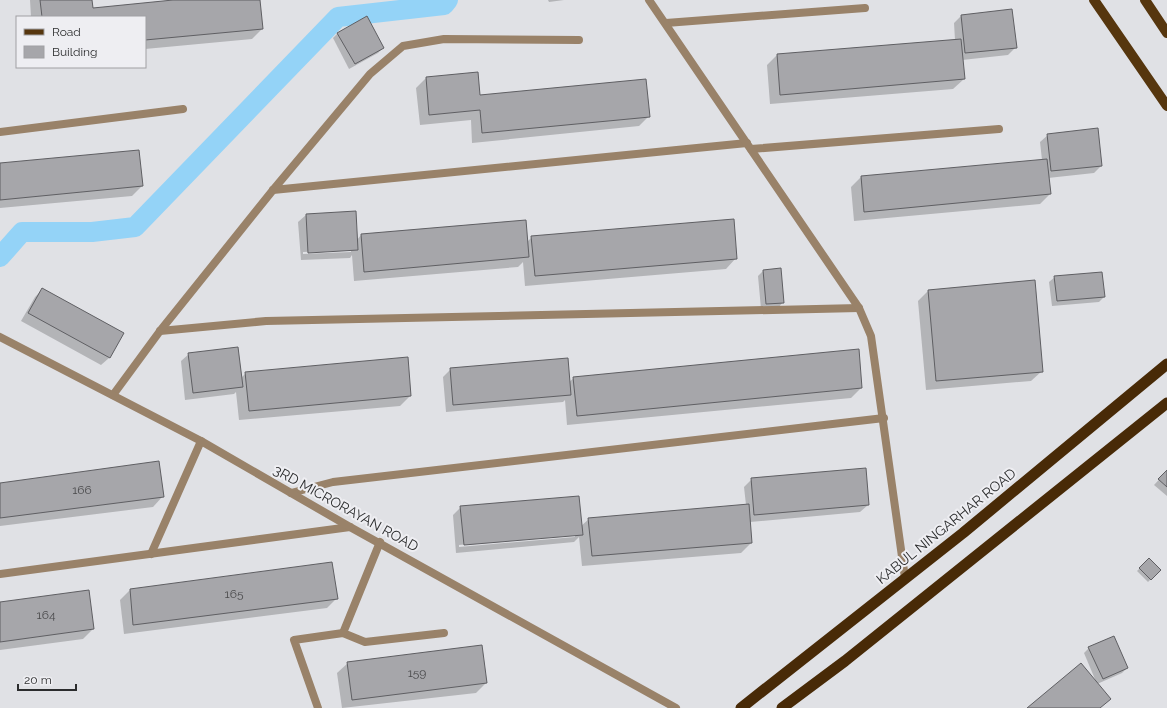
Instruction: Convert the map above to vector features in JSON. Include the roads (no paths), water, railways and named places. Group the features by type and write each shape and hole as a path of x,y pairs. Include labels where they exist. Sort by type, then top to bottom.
{"highway":[{"name":"KABUL NINGARHAR ROAD","path":"741,708 963,532 1167,364"},
{"path":"782,708 845,660 1166,406"}],"main road":[{"path":"1094,0 1167,106"},
{"path":"1144,0 1167,32"}],"street":[{"path":"649,0 859,308 871,336 884,418 905,578"},
{"path":"666,23 865,8"},
{"path":"113,395 160,331 273,190 370,74 403,46 444,39 579,40"},
{"path":"0,132 183,109"},
{"path":"273,190 749,146 999,129"},
{"path":"160,331 266,321 859,308"},
{"name":"3RD MICRORAYAN ROAD","path":"0,337 201,441 350,527 380,542 676,708"},
{"path":"290,493 334,482 884,418"},
{"path":"151,554 201,441"},
{"path":"0,574 350,527"},
{"path":"343,633 380,542"},
{"path":"318,708 294,640 343,633 365,642 444,633"}],"waterway":[{"path":"0,257 22,232 92,232 135,227 338,17 444,5 448,0"}]}
